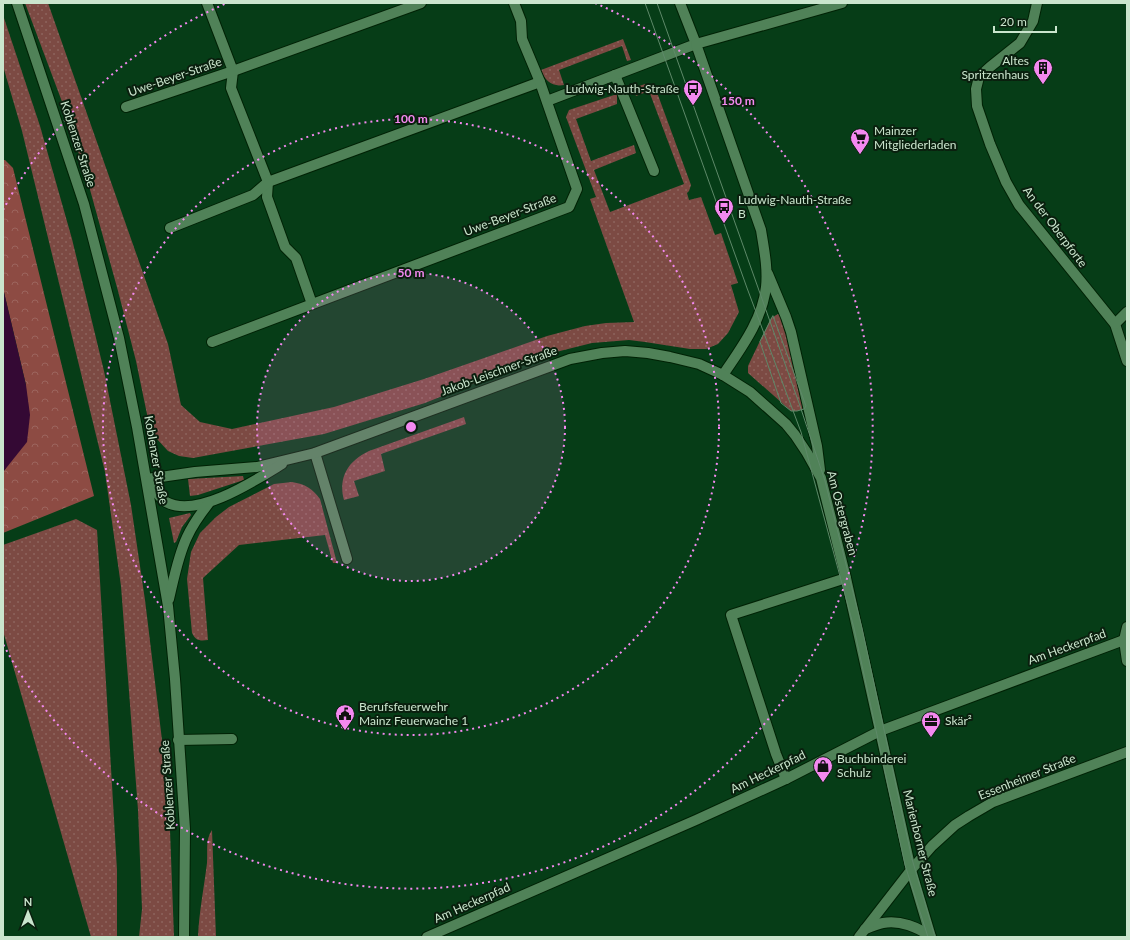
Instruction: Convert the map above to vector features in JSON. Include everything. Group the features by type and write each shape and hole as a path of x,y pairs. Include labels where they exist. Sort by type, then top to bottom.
{"street":[{"name":"Koblenzer Straße","path":"17,3 84,204 119,338 147,478 168,606 175,679 185,829 184,937"},
{"name":"Uwe-Beyer-Straße","path":"207,3 233,71 231,88 268,182 267,197 285,247 296,258 312,304"},
{"name":"Uwe-Beyer-Straße","path":"126,107 233,71 421,3"},
{"name":"Uwe-Beyer-Straße","path":"212,342 569,207 577,189 547,101 522,39 521,21 514,3"},
{"path":"680,3 696,44 761,230 766,269 766,287 758,318 724,375"},
{"path":"547,101 696,44 842,3"},
{"name":"An der Oberpforte","path":"1037,3 1033,21 1020,43 990,66 979,77 976,89 977,106 990,144 1006,182 1019,205 1115,324 1127,361"},
{"path":"615,75 654,171"},
{"path":"170,228 253,195 268,182 540,82"},
{"path":"766,269 791,332 817,446 821,478"},
{"path":"1115,324 1127,312"},
{"name":"Jakob-Leischner-Straße","path":"289,460 246,486 209,502 189,506 180,506 167,502 159,496 147,478 257,467 315,453 570,359 602,352 648,352 698,364 724,375"},
{"name":"Am Ostergraben","path":"724,375 750,392 786,424 807,453 821,478 846,578 880,731"},
{"path":"315,453 347,559"},
{"path":"168,606 176,568 187,537 198,517 209,502"},
{"path":"786,779 776,754 731,615 846,578"},
{"path":"1127,627 1124,640 1127,661"},
{"name":"Am Heckerpfad","path":"427,937 696,820 786,779 880,731 1124,640"},
{"name":"Marienborner Straße","path":"880,731 911,870 931,937"},
{"path":"178,740 232,739"},
{"name":"Essenheimer Straße","path":"862,933 911,870 932,846 969,816 993,802 1127,752"},
{"name":"Essenheimer Straße","path":"862,933 884,923 904,923 917,928 931,937"}],"shaded area":[{"path":"25,3 48,3 168,344 181,405 200,422 232,429 334,407 424,379 547,336 585,326 606,323 634,322 590,199 596,197 566,117 569,110 617,94 617,104 576,119 591,161 634,145 636,153 594,170 610,212 684,184 649,91 636,96 633,88 645,84 653,84 655,87 691,185 687,193 689,200 701,197 715,235 721,233 738,283 731,285 739,312 728,333 718,344 706,349 690,349 629,340 592,343 544,355 425,403 324,434 193,458 179,456 168,451 156,438 148,419 136,361 89,186 64,107"},
{"path":"3,15 40,126 72,239 104,371 131,505 145,600 162,740 170,830 174,937 139,937 142,909 138,810 121,586 105,472 22,131 3,66"},
{"path":"623,39 631,60 627,61 622,46 559,70 564,85 553,84 547,80 541,70"},
{"path":"3,288 26,385 30,415 27,442 3,472"},
{"path":"778,314 784,317 804,409 797,411 791,411 748,373 748,366 771,318"},
{"path":"464,417 466,424 381,454 385,471 354,481 359,496 344,500 342,484 346,471 355,460 362,455 369,451"},
{"path":"243,476 244,480 198,495 190,496 188,479"},
{"path":"292,482 301,484 308,488 320,499 337,563 333,563 325,535 239,545 203,578 208,640 197,639 192,633 187,579 191,552 200,533 216,517 229,507 274,484"},
{"path":"190,513 191,515 182,527 176,542 174,543 169,518"},
{"path":"76,519 97,530 117,870 117,937 91,937 3,631 3,545"},
{"path":"212,830 216,937 198,937 200,909 207,863 208,838"}],"green space":[{"path":"3,160 5,160 13,168 94,496 3,533 3,472 6,468 26,385 3,288"}],"tram line":[{"path":"645,3 747,288 801,432 854,628 905,865 928,937"},
{"path":"657,3 800,406 825,481 862,628 912,859 935,937"},
{"path":"773,316 806,406 804,409 791,411 781,403 760,342 773,316"}],"place":[{"name":"Altes Spritzenhaus","path":"1043,85"},
{"name":"Ludwig-Nauth-Straße","path":"693,106"},
{"name":"Mainzer Mitgliederladen","path":"860,155"},
{"name":"Ludwig-Nauth-Straße B","path":"724,224"},
{"name":"Berufsfeuerwehr Mainz Feuerwache 1","path":"345,731"},
{"name":"Skär²","path":"931,738"},
{"name":"Buchbinderei Schulz","path":"823,783"}]}
